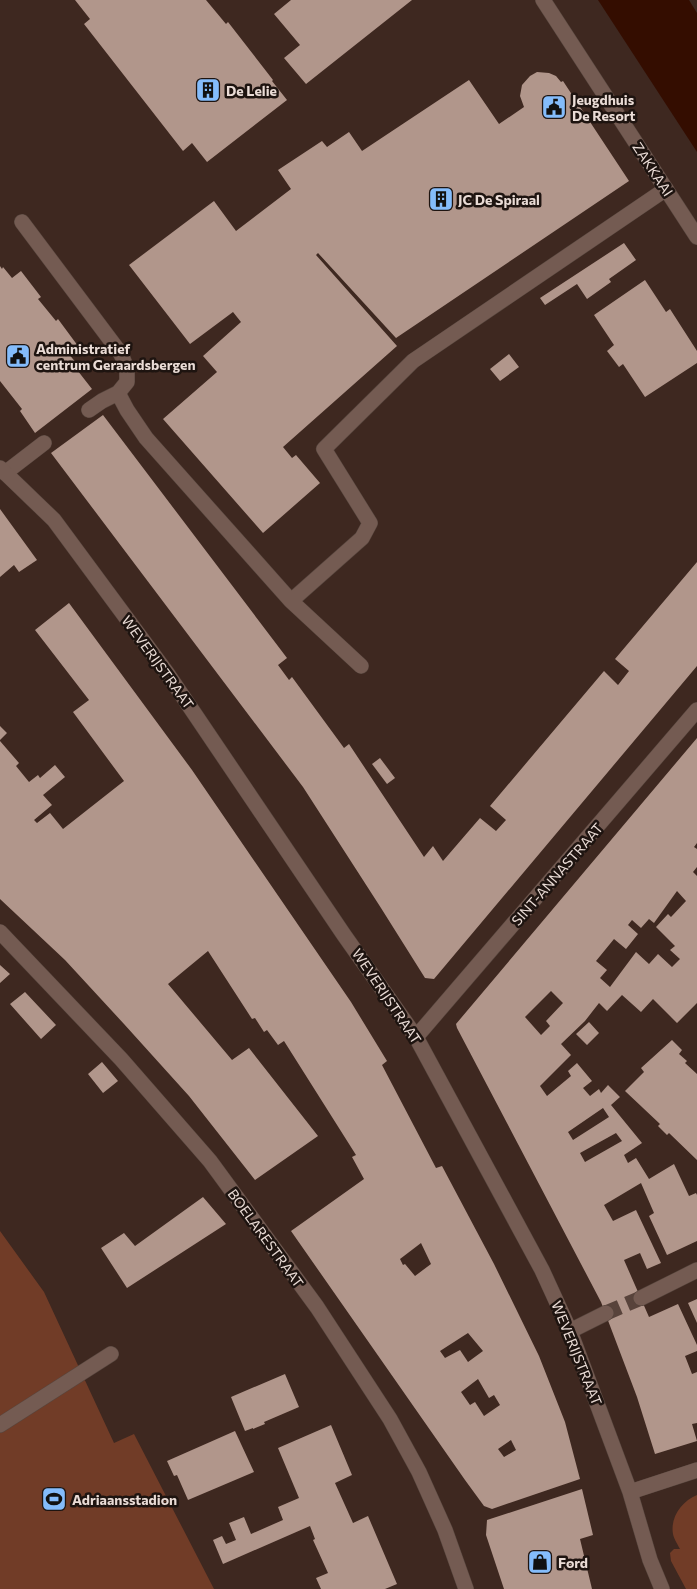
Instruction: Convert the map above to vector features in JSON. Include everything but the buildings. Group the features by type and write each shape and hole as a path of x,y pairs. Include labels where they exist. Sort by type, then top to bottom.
{"street":[{"name":"ZAKKAAI","path":"543,0 697,237"},
{"path":"291,601 362,538 370,523 324,449 413,361 666,189"},
{"path":"22,222 121,354 127,369 127,382 118,393 89,410"},
{"path":"118,393 146,438 291,601 361,666"},
{"path":"2,470 44,444"},
{"name":"WEVERIJSTRAAT","path":"2,470 54,520 167,673 416,1037 542,1270 570,1331 630,1492 650,1560 662,1589"},
{"name":"SINT-ANNASTRAAT","path":"416,1037 697,710"},
{"name":"BOELARESTRAAT","path":"0,932 121,1060 210,1161 317,1307 390,1419 419,1472 445,1530 466,1589"},
{"path":"640,1298 697,1270"},
{"path":"570,1331 606,1313"},
{"path":"0,1425 110,1354"},
{"path":"630,1492 697,1470"}],"shaded area":[{"path":"598,0 689,0 697,13 697,152"},
{"path":"0,1231 44,1292 114,1443 134,1434 214,1589 0,1589"},
{"path":"697,1495 697,1589 686,1589 671,1561 670,1553 674,1549 680,1549 674,1536 673,1522 682,1505"}],"tunnel":[{"path":"606,1313 641,1298"}],"place":[{"name":"De Lelie","path":"208,90"},
{"name":"Jeugdhuis De Resort","path":"554,107"},
{"name":"JC De Spiraal","path":"441,199"},
{"name":"Administratief centrum Geraardsbergen","path":"18,356"},
{"name":"Adriaansstadion","path":"54,1499"},
{"name":"Ford","path":"540,1562"}]}
